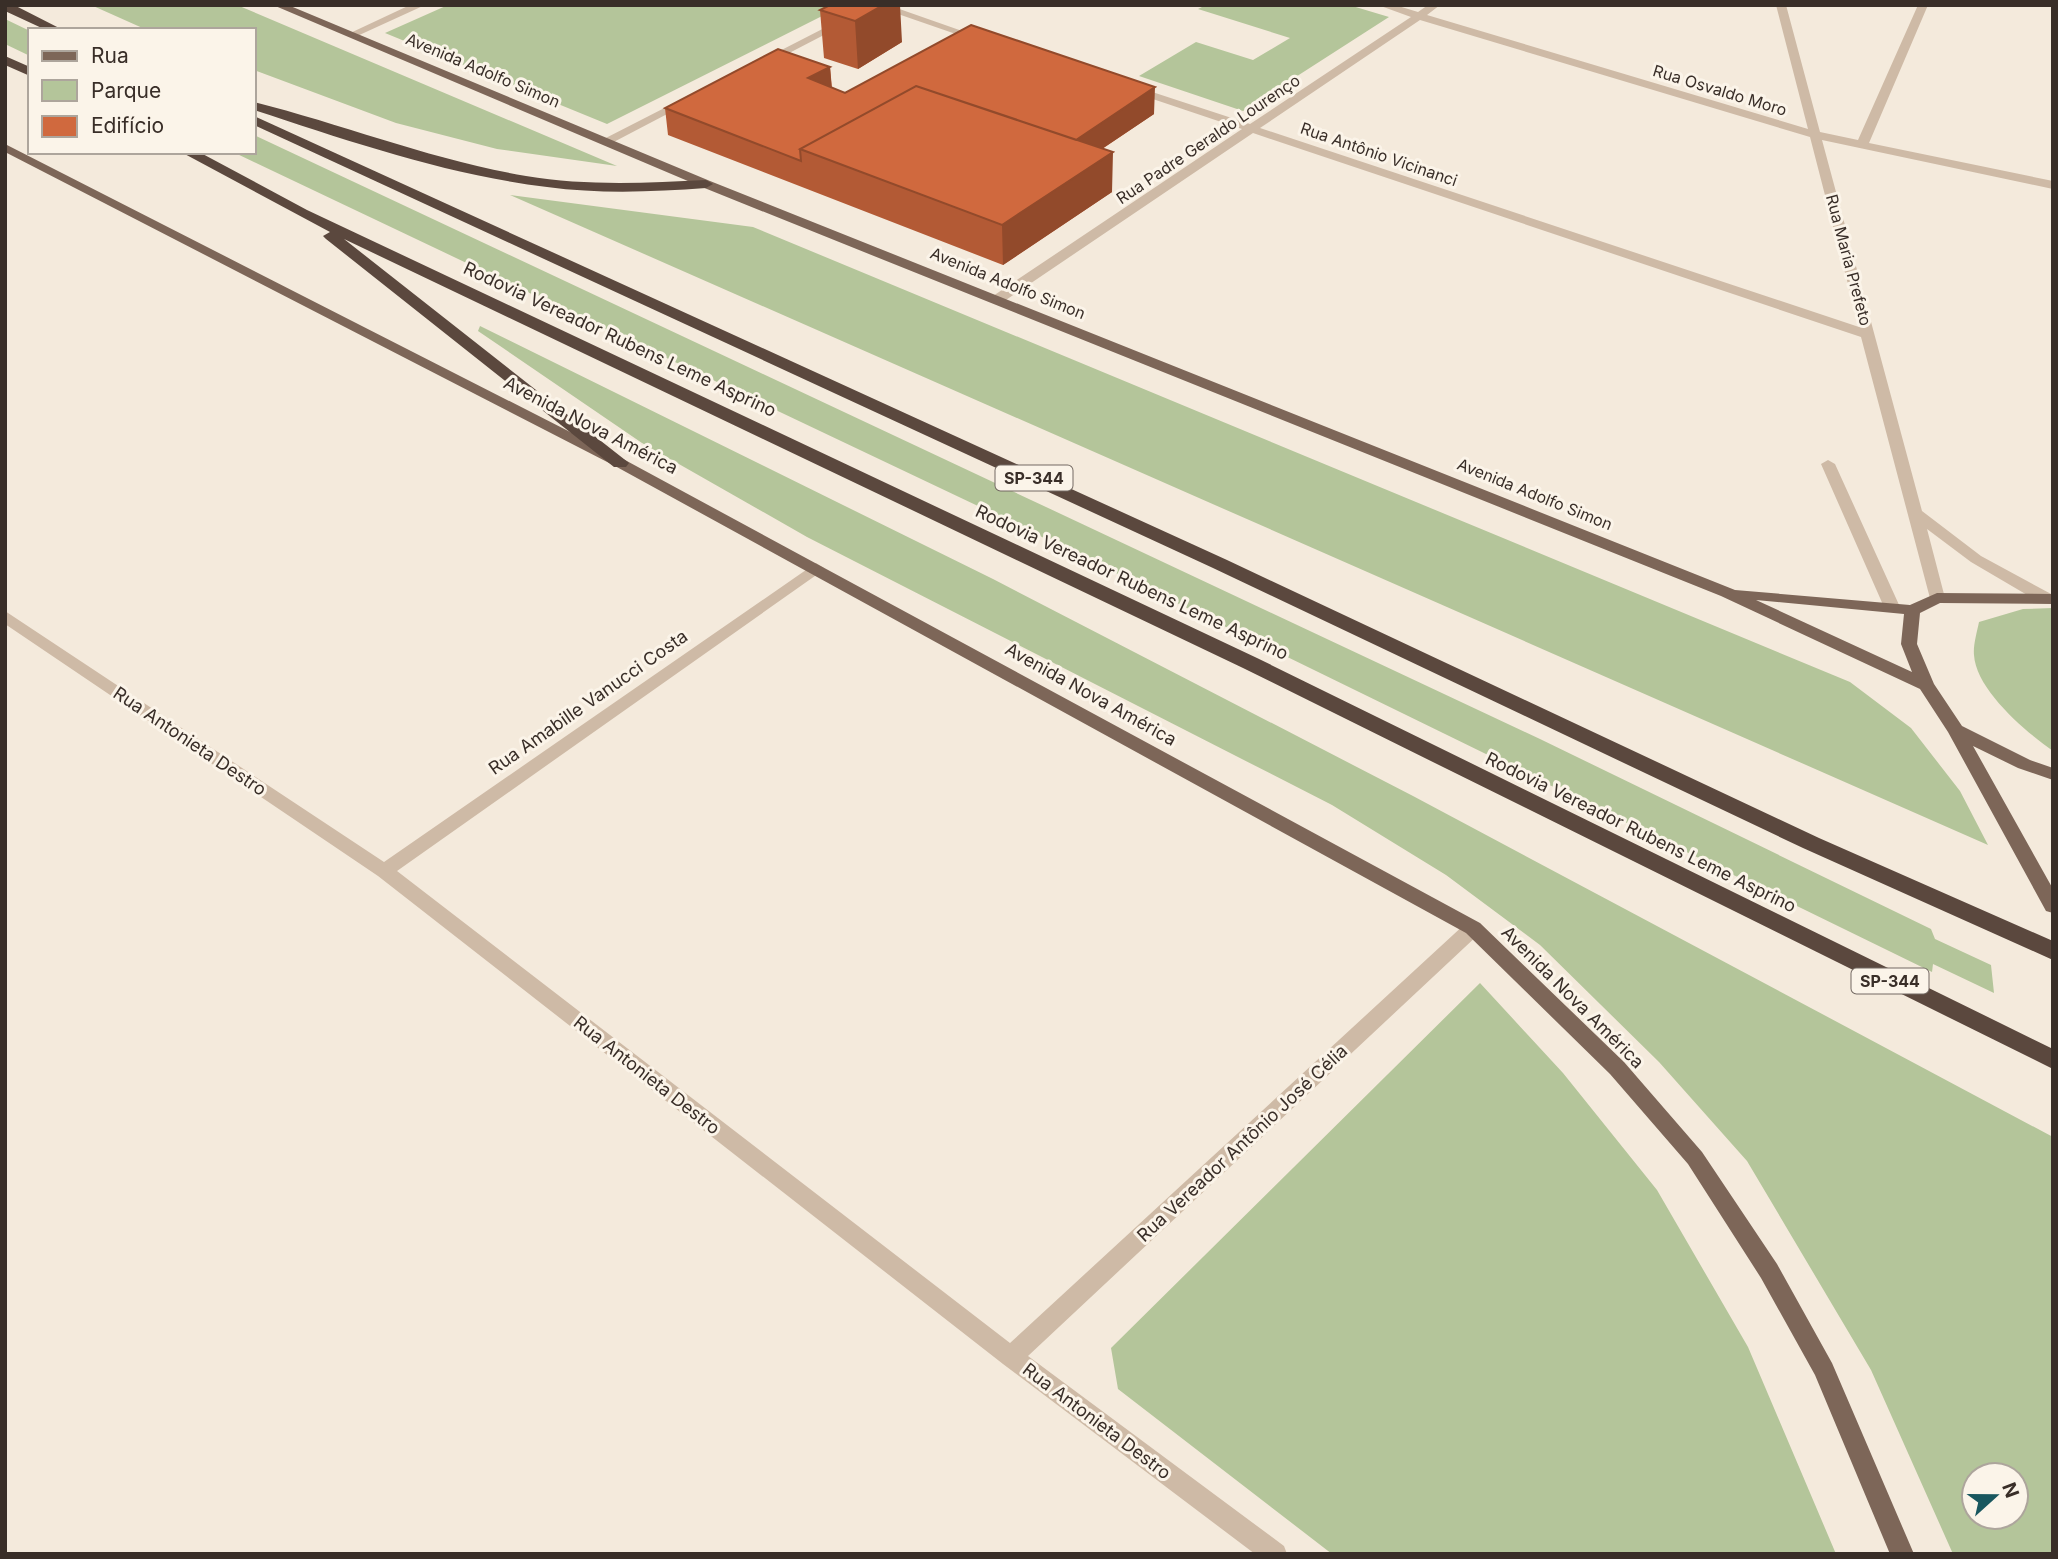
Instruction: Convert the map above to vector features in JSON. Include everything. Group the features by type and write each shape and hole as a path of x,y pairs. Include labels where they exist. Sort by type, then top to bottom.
{"highway":[{"path":"5,6 53,28"},
{"path":"5,60 28,71"},
{"path":"256,107 387,148 528,181 645,188 706,184"},
{"name":"SP-344","path":"256,121 1220,564 1811,843 2053,951"},
{"name":"Rodovia Vereador Rubens Leme Asprino","path":"192,154 302,213 1250,663 2053,1060"},
{"path":"302,213 620,463"}],"main road":[{"name":"Avenida Adolfo Simon","path":"278,5 706,184 1727,592 1926,685"},
{"name":"Avenida Nova América","path":"5,147 620,463 1473,928 1617,1068 1695,1158 1769,1271 1824,1370 1902,1554"},
{"name":"Avenida Adolfo Simon","path":"1727,592 1912,610"},
{"path":"2050,599 1937,598 1912,610 1909,644 1926,685 1956,730 2051,895"},
{"path":"1956,730 2024,764 2053,774"}],"street":[{"path":"351,35 420,5"},
{"path":"864,12 877,5 1000,45"},
{"name":"Rua Osvaldo Moro","path":"1383,5 1816,135 2053,185"},
{"name":"Rua Padre Geraldo Lourenço","path":"998,299 1435,5"},
{"name":"Rua Maria Prefeto","path":"1781,5 1870,335 1937,598"},
{"path":"1862,145 1923,5"},
{"path":"753,67 852,18"},
{"name":"Rua Antônio Vicinanci","path":"1119,85 1870,335"},
{"path":"604,142 703,92"},
{"path":"1828,464 1892,607"},
{"path":"1916,514 1976,559 2050,599"},
{"name":"Rua Amabille Vanucci Costa","path":"384,871 816,568"},
{"name":"Rua Antonieta Destro","path":"5,616 384,871 1011,1357 1275,1554"},
{"name":"Rua Vereador Antônio José Célia","path":"1011,1357 1473,928"}],"green space":[{"path":"91,5 237,5 617,166 497,149 396,123 256,71 256,28 143,28"},
{"path":"448,5 840,7 607,124 385,33"},
{"path":"1206,5 1349,5 1389,17 1243,111 1139,76 1196,42 1253,60 1290,38 1198,9"},
{"path":"5,19 28,30 28,55 5,44"},
{"path":"256,136 1540,739 1931,929 1935,939 1991,965 1994,993 1933,964 1932,972 999,516 237,154 256,154"},
{"path":"510,195 753,227 1850,682 1911,728 1960,791 1988,845"},
{"path":"480,326 993,579 1413,796 2053,1137 2053,1554 1953,1554 1871,1370 1747,1161 1659,1062 1540,945 1446,875 1332,805 807,537 642,443 478,331"},
{"path":"2053,608 2053,751 2017,722 1993,696 1977,668 1974,651 1979,622 2023,609"},
{"path":"1480,983 1563,1073 1657,1190 1748,1347 1836,1554 1332,1554 1118,1389 1111,1348"}],"building":[{"path":"830,5 883,5 855,21 820,10"},
{"path":"971,25 1155,87 1076,140 916,86 800,149 801,161 665,108 778,49 830,67 808,78 845,93"},
{"path":"916,86 1113,152 1002,225 800,149"}]}
